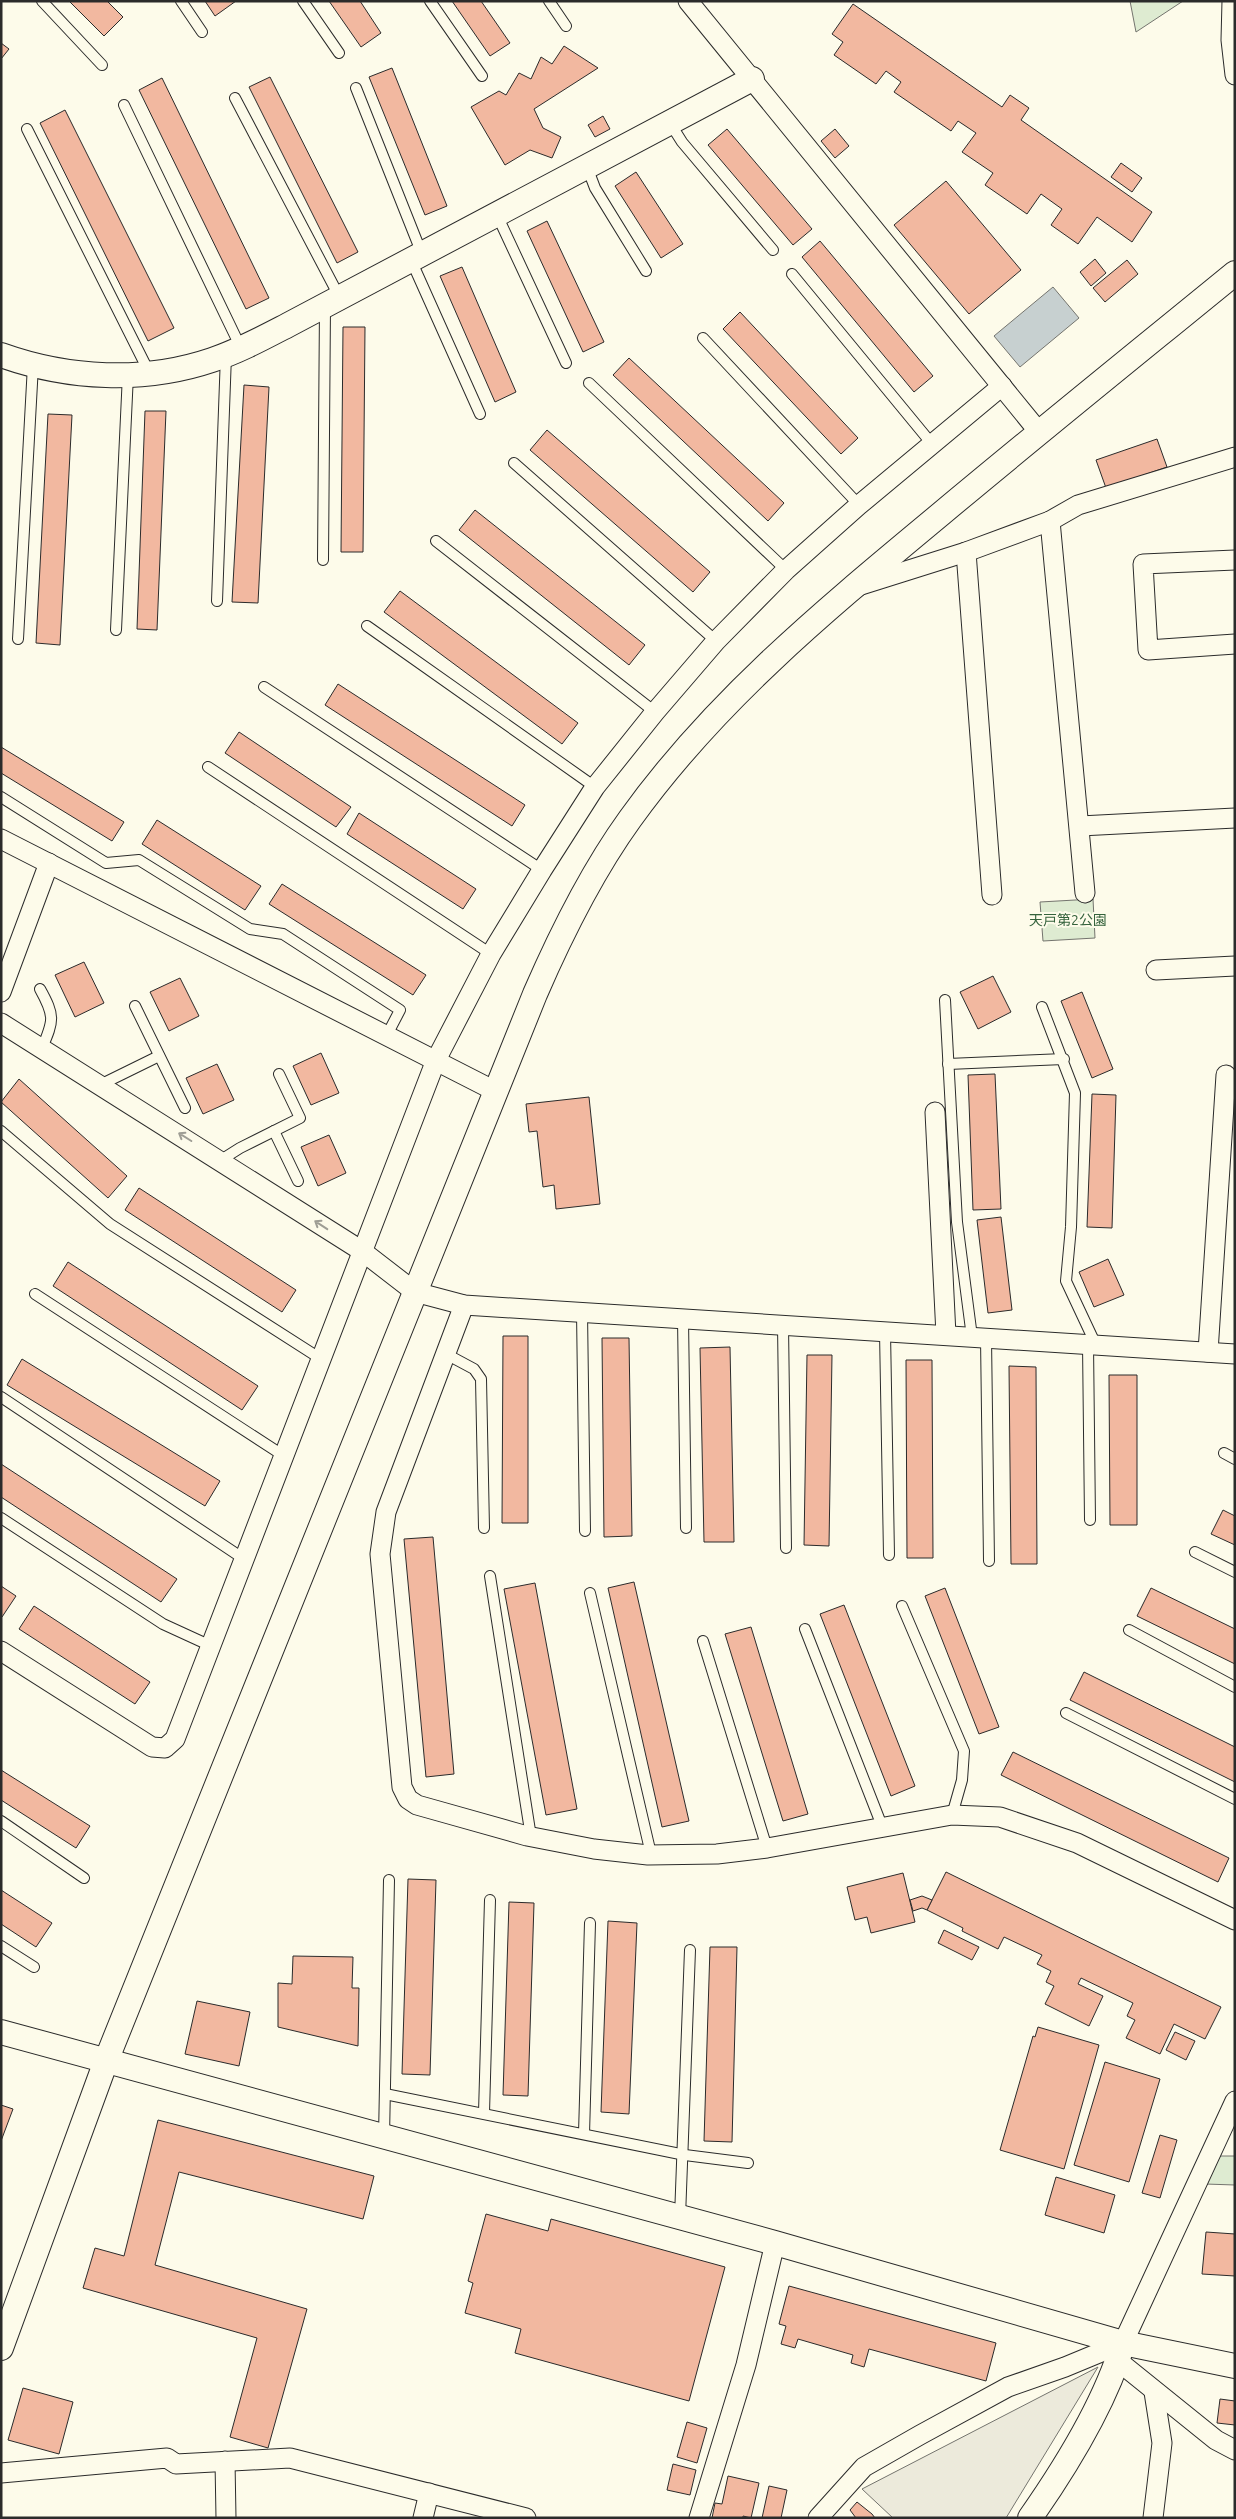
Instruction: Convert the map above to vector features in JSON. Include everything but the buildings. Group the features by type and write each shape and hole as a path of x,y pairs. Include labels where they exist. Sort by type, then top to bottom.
{"street":[{"path":"688,1 1039,432"},
{"path":"1232,1 1231,40 1235,75"},
{"path":"1,355 33,365 87,374 139,374 180,369 234,352 752,79"},
{"path":"1,2348 106,2061 496,1091 557,944 584,894 629,820 688,744 763,666 851,589 1039,432 1235,274"},
{"path":"1,1651 152,1747 165,1748 175,1739 436,1060 491,954 542,870 596,786 655,712 716,641 786,570 859,505 1002,386"},
{"path":"851,589 966,552 1050,521 1078,505 1235,457"},
{"path":"1050,521 1085,893"},
{"path":"966,552 992,895"},
{"path":"1235,560 1142,564 1148,650 1235,644"},
{"path":"1080,826 1235,818"},
{"path":"1,839 496,1091"},
{"path":"1,992 49,863"},
{"path":"1156,970 1235,966"},
{"path":"2,1027 42,1048 221,1160 362,1252 415,1292 464,1305 1235,1354"},
{"path":"1208,1352 1226,1076"},
{"path":"934,1112 946,1335"},
{"path":"464,1305 386,1512 380,1554 402,1787 408,1799 417,1805 531,1837 594,1849 651,1854 717,1854 767,1848 952,1815 1000,1818 1077,1843 1235,1920"},
{"path":"1,2032 775,2243 1120,2352 1235,2366"},
{"path":"1030,2518 1049,2490 1086,2427 1235,2101"},
{"path":"699,2518 746,2365 775,2243"},
{"path":"1120,2352 1154,2392 1216,2440 1235,2450"},
{"path":"818,2518 864,2467 912,2440 1008,2388 1065,2367 1120,2352"},
{"path":"1153,2518 1162,2443 1154,2392"},
{"path":"1,2473 167,2458 176,2464 290,2458 526,2518"},
{"path":"225,2461 226,2518"},
{"path":"423,2518 429,2493"}],"lane":[{"path":"42,1 102,65"},
{"path":"181,1 202,32"},
{"path":"303,1 339,53"},
{"path":"430,1 482,76"},
{"path":"549,1 566,26"},
{"path":"356,88 416,257 480,414"},
{"path":"236,98 332,302 323,560"},
{"path":"124,105 234,352 217,601"},
{"path":"670,123 682,142 773,250"},
{"path":"27,129 139,374 116,630"},
{"path":"587,167 596,188 646,271"},
{"path":"497,214 566,363"},
{"path":"792,274 932,444"},
{"path":"703,338 859,505"},
{"path":"18,639 33,365"},
{"path":"589,383 786,570"},
{"path":"514,463 716,641"},
{"path":"436,541 655,712"},
{"path":"366,626 596,786"},
{"path":"264,687 542,870"},
{"path":"208,767 491,954"},
{"path":"1,797 106,863 139,860 250,929 283,934 400,1010 387,1035"},
{"path":"40,989 52,1010 53,1018 42,1048"},
{"path":"945,1000 957,1222 979,1337 989,1560"},
{"path":"136,1006 154,1040 159,1056 185,1108"},
{"path":"1042,1007 1072,1080 1076,1103 1071,1227 1065,1275 1092,1345 1090,1520"},
{"path":"100,1085 159,1056"},
{"path":"948,1064 1064,1059"},
{"path":"221,1160 300,1118 279,1074"},
{"path":"1,1131 110,1224 321,1359"},
{"path":"274,1131 298,1181"},
{"path":"35,1294 284,1456"},
{"path":"582,1312 585,1531"},
{"path":"683,1319 686,1528"},
{"path":"783,1325 786,1548"},
{"path":"885,1332 888,1555"},
{"path":"446,1354 474,1369 481,1379 484,1528"},
{"path":"1,1397 244,1559"},
{"path":"1224,1453 1235,1459"},
{"path":"1,1518 163,1624 211,1646"},
{"path":"1195,1552 1235,1572"},
{"path":"490,1576 531,1837"},
{"path":"590,1593 651,1854"},
{"path":"902,1606 964,1752 962,1780 952,1815"},
{"path":"805,1628 882,1826"},
{"path":"1129,1630 1235,1686"},
{"path":"703,1641 767,1848"},
{"path":"1066,1713 1235,1799"},
{"path":"1,1821 84,1878"},
{"path":"384,2137 389,1880"},
{"path":"484,2113 490,1900"},
{"path":"584,2134 590,1923"},
{"path":"1,1946 34,1967"},
{"path":"680,2217 690,1950"},
{"path":"385,2094 682,2154 748,2163"}],"green space":[{"path":"1130,1 1183,1 1136,32"},
{"name":"天戸第2公園","path":"1093,899 1095,938 1043,941 1040,902"},
{"path":"1217,2156 1235,2156 1235,2185 1205,2184"}],"shaded area":[{"path":"1053,287 1079,318 1020,367 994,336"},
{"path":"1098,2367 1006,2518 893,2518 862,2489"}]}
